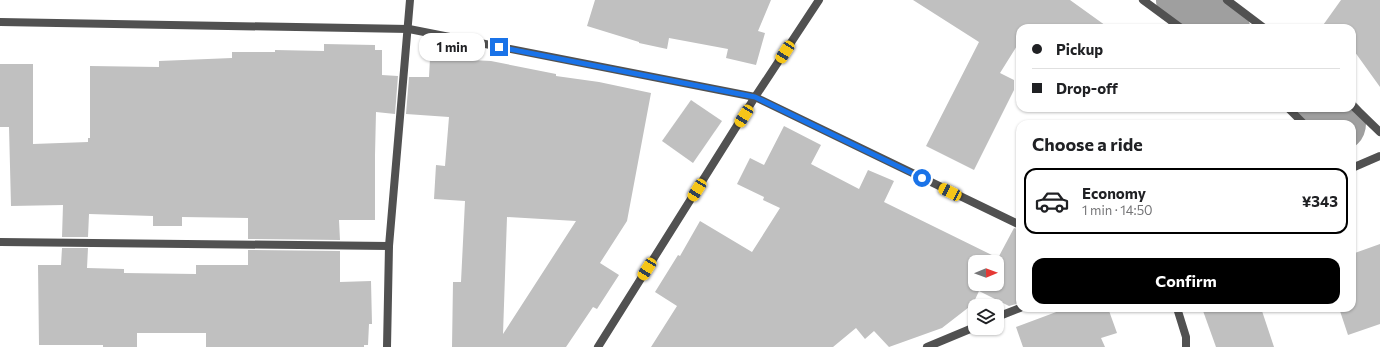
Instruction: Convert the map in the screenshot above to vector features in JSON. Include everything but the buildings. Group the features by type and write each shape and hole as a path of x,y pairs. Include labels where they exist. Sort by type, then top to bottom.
{"street":[{"path":"387,347 389,246 410,0"},
{"path":"598,347 755,97 819,0"},
{"path":"1143,0 1176,24"},
{"path":"1227,0 1259,24"},
{"path":"0,22 408,29 755,97 1016,223"},
{"path":"1356,109 1380,132"},
{"path":"1292,112 1300,120"},
{"path":"1356,167 1378,160"},
{"path":"0,242 389,246"},
{"path":"1004,314 1016,310"},
{"path":"1178,312 1186,337 1186,347"},
{"path":"927,347 968,330"}],"waterway":[{"path":"1184,0 1217,24"},
{"path":"1326,112 1334,120"}],"route":[{"path":"499,47 755,97 922,178"}]}
